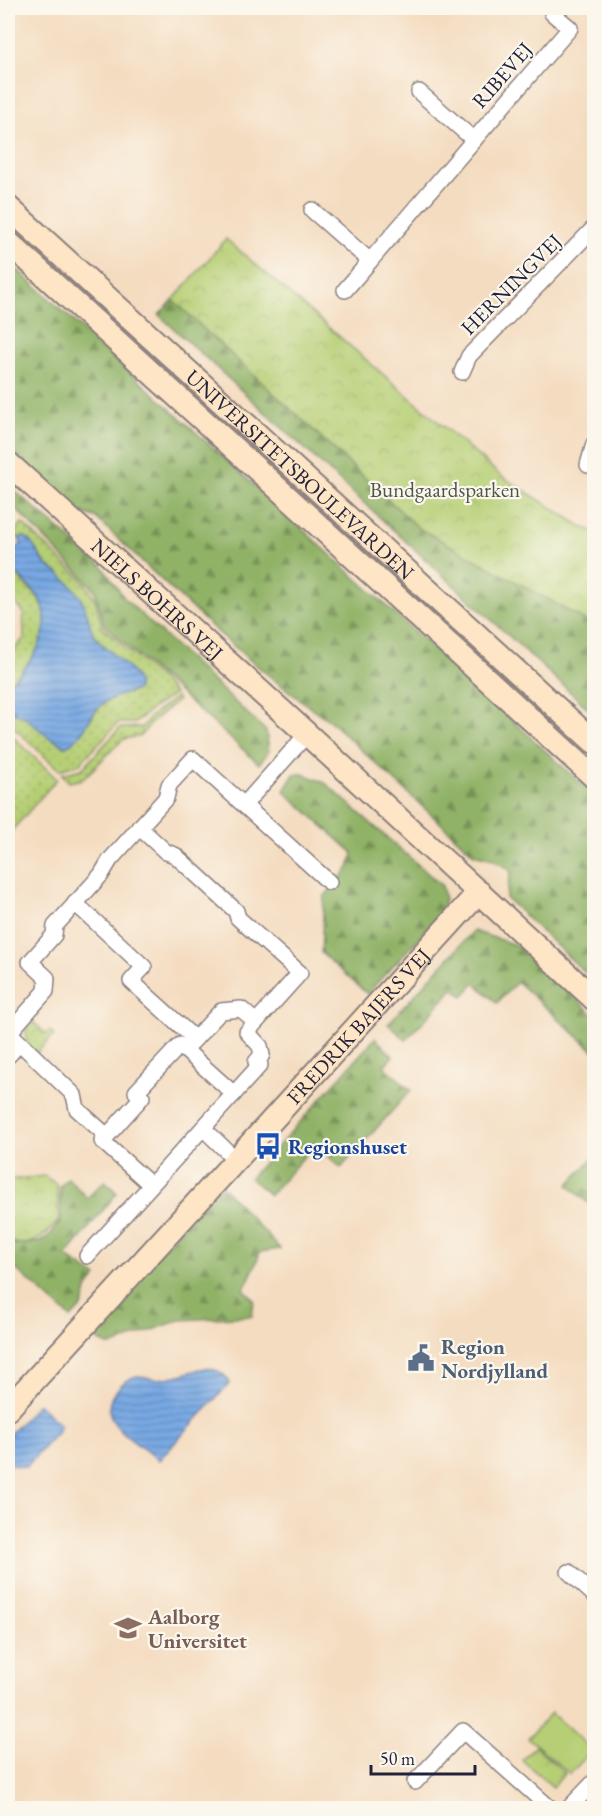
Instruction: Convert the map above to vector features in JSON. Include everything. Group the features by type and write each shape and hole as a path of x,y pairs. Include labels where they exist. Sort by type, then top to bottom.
{"main road":[{"name":"UNIVERSITETSBOULEVARDEN","path":"8,207 594,742"},
{"name":"UNIVERSITETSBOULEVARDEN","path":"8,242 594,777"},
{"name":"NIELS BOHRS VEJ","path":"8,463 307,734 594,999"},
{"name":"FREDRIK BAJERS VEJ","path":"8,1409 479,892"}],"street":[{"name":"RIBEVEJ","path":"345,290 570,28 551,9"},
{"name":"RIBEVEJ","path":"419,92 474,140"},
{"path":"312,210 370,261"},
{"name":"HERNINGVEJ","path":"462,372 469,356 594,228"},
{"path":"588,465 594,444"},
{"path":"244,805 307,734"},
{"path":"8,1056 12,1036 46,991 47,978 30,962 54,935 55,926 166,798 169,785 193,759 329,882"},
{"path":"87,1256 260,1065 256,1062 262,1055 260,1046 248,1033 300,973 237,918 236,911 175,855 166,852 139,827"},
{"path":"75,903 144,967 131,981 234,1094"},
{"path":"151,1185 102,1141 142,1098 136,1092 165,1060 180,1045 190,1045 220,1011 241,1009 256,1022"},
{"path":"12,1036 74,1095 77,1109 107,1136"},
{"path":"203,1128 237,1160"},
{"path":"569,1572 594,1595"},
{"path":"416,1782 463,1731 549,1809"},
{"path":"569,1809 594,1782"}],"green space":[{"name":"Bundgaardsparken","path":"226,239 501,476 584,528 594,531 594,625 419,528 173,300"},
{"path":"8,261 594,795 594,981 506,898 511,871 493,859 474,854 330,721 238,649 95,517 79,512 8,447"},
{"path":"173,300 419,528 594,625 594,714 159,315"},
{"path":"8,485 103,567 125,599 266,731 269,751 259,764 104,625 95,590 8,501"},
{"path":"22,523 84,582 95,598 102,627 160,678 174,694 135,723 118,723 79,764 59,770 8,722 8,706 48,737 65,746 81,734 100,706 114,697 131,692 129,670 94,635 61,575 46,564 29,540 13,534"},
{"path":"8,541 14,547 9,549 19,577 42,604 45,627 32,659 8,684 8,657 24,638 23,611 8,597"},
{"path":"176,697 178,700 154,720 140,736 123,739 83,779 69,782 62,774 82,769 120,728 142,727 150,717"},
{"path":"8,732 57,779 8,835 8,778 12,767 8,755"},
{"path":"294,774 304,774 325,783 442,886 445,900 439,916 367,994 321,953 324,897 349,868 353,853 284,791"},
{"path":"473,931 519,946 594,1015 594,1051 517,982 497,1003 475,983 463,996 454,988 406,1040 388,1024"},
{"path":"33,1022 46,1034 50,1031 54,1035 35,1054 26,1037 26,1029"},
{"path":"375,1038 393,1056 384,1066 411,1090 341,1168 315,1144 270,1195 250,1178"},
{"path":"594,1157 594,1205 593,1207 568,1185"},
{"path":"45,1176 57,1185 59,1220 43,1236 30,1243 15,1243 8,1240 8,1180"},
{"path":"68,1178 87,1198 105,1181 117,1193 66,1256 97,1277 88,1287 83,1305 71,1318 8,1262 8,1242 26,1244 40,1242 51,1234 61,1220 60,1186"},
{"path":"221,1185 280,1249 260,1252 244,1289 254,1300 252,1316 180,1320 110,1346 85,1334"},
{"path":"551,1713 592,1750 570,1774 528,1738"},
{"path":"535,1746 565,1773 553,1787 522,1760"}],"water":[{"path":"25,537 46,564 76,591 83,602 95,637 129,669 138,683 138,689 103,703 76,739 65,746 48,737 8,706 8,684 34,654 44,629 45,616 42,603 34,591 16,573 11,563 9,549 21,546 19,538"},
{"path":"205,1368 220,1372 230,1383 159,1460 130,1439 114,1422 110,1413 110,1403 115,1392 128,1380 140,1376 155,1379 168,1378"},
{"path":"38,1404 60,1425 57,1433 26,1467 8,1464 8,1436"}],"place":[{"name":"Regionshuset","path":"268,1146"},
{"name":"Region Nordjylland","path":"421,1358"},
{"name":"Aalborg Universitet","path":"128,1628"}]}
